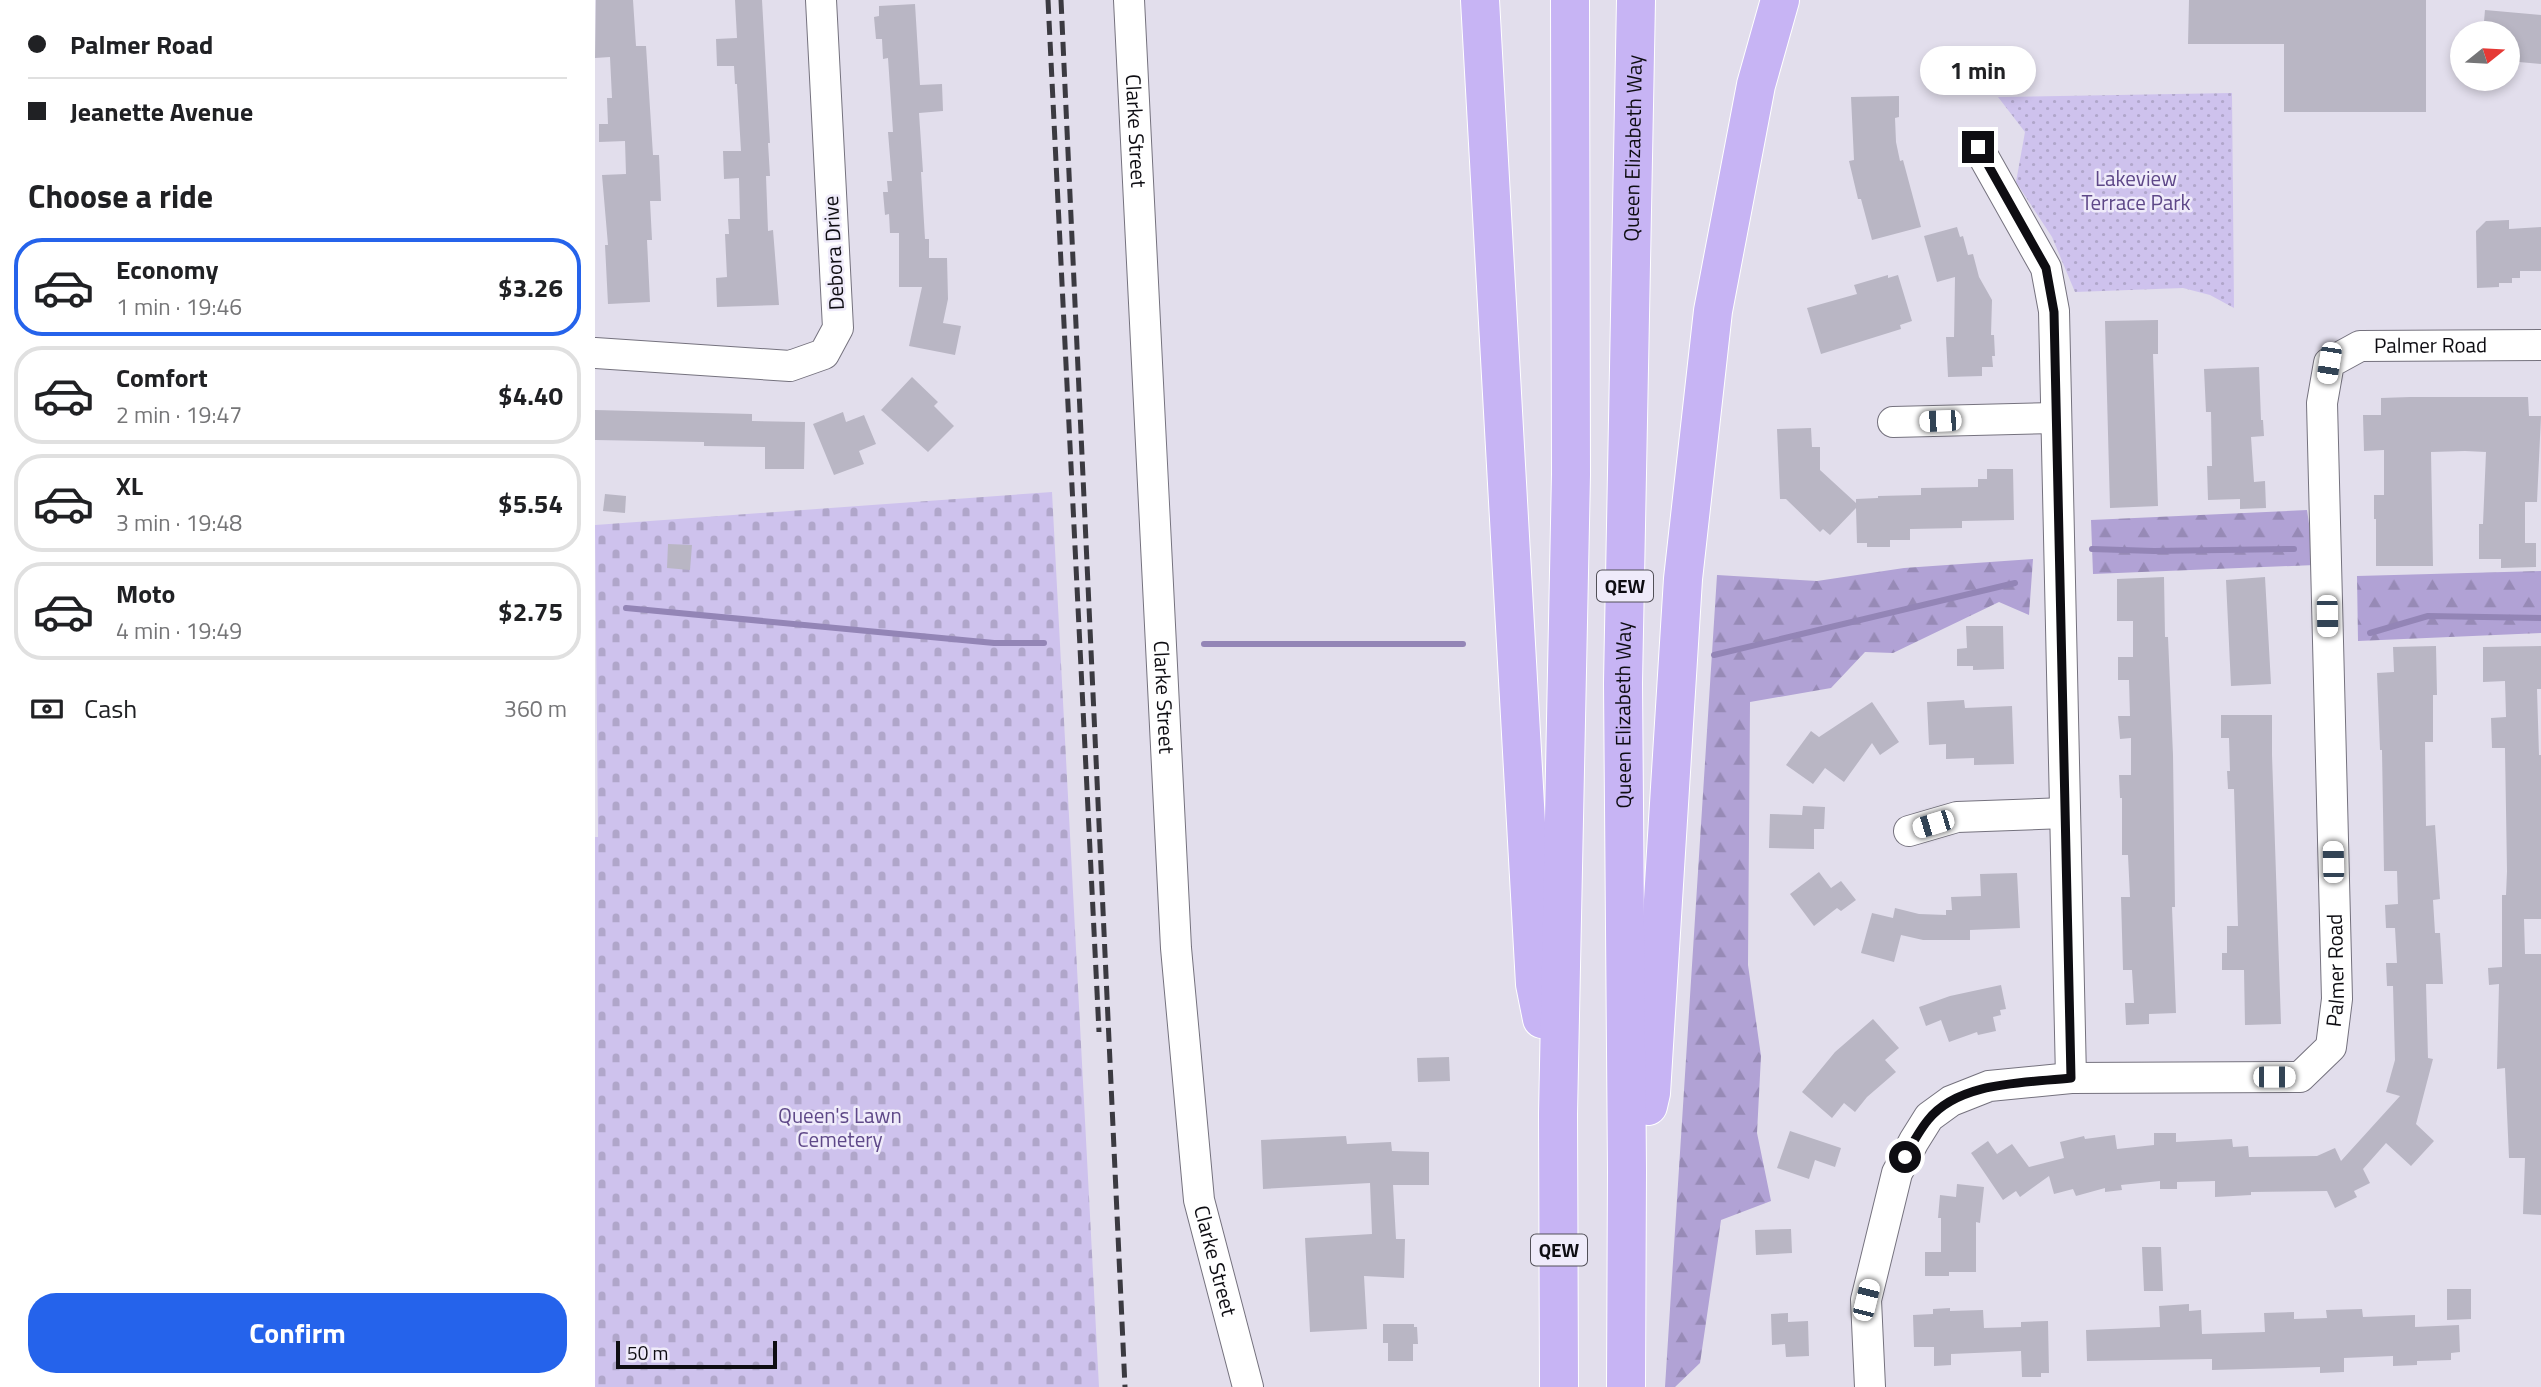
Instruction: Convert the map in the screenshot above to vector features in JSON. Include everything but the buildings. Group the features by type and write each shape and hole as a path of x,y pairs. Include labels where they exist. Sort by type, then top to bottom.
{"highway":[{"path":"1480,0 1535,984 1558,1114"},
{"name":"QEW","path":"1559,1387 1558,1114 1571,474 1570,0"},
{"name":"Queen Elizabeth Way","path":"1626,1387 1623,683 1636,0"},
{"path":"1627,1171 1644,1128 1651,1093 1683,579 1713,311 1756,85 1780,0"}],"street":[{"name":"Debora Drive","path":"595,354 790,366 824,354 838,328 821,0"},
{"name":"Clarke Street","path":"1129,0 1176,948 1199,1200 1248,1387"},
{"path":"1978,147 2046,268 2054,312 2071,1078"},
{"name":"Palmer Road","path":"1870,1387 1866,1300 1897,1173 1929,1118 1951,1101 1989,1086 2071,1078 2300,1077 2331,1047 2337,999 2322,403 2329,363 2360,346 2541,345"},
{"path":"1893,422 2055,418"},
{"path":"1909,831 1957,817 2065,813"}],"green space":[{"name":"Lakeview Terrace Park","path":"2232,93 2234,308 2210,295 2183,288 2075,292 2052,237 2016,182 2025,132 1998,97"},
{"name":"Queen's Lawn Cemetery","path":"1052,492 1099,1387 595,1387 595,837 598,837 595,525"},
{"path":"2307,510 2315,565 2093,574 2091,520"},
{"path":"2033,559 2029,615 1999,602 1893,653 1865,652 1831,688 1750,702 1748,965 1761,1056 1757,1133 1771,1201 1721,1220 1700,1363 1675,1387 1665,1387 1717,575 1817,581 1904,568"},
{"path":"2541,571 2541,633 2358,641 2357,576"}],"waterway":[{"path":"2092,549 2294,549"},
{"path":"1714,655 2015,583"},
{"path":"626,608 994,643 1044,643"},
{"path":"2370,633 2428,616 2541,618"},
{"path":"1204,644 1463,644"}],"railway":[{"path":"1048,0 1099,1032"},
{"path":"1061,0 1125,1387"}],"route":[{"path":"1905,1157 1929,1118 1951,1101 1989,1086 2071,1078 2054,312 2046,268 1978,147"}]}
